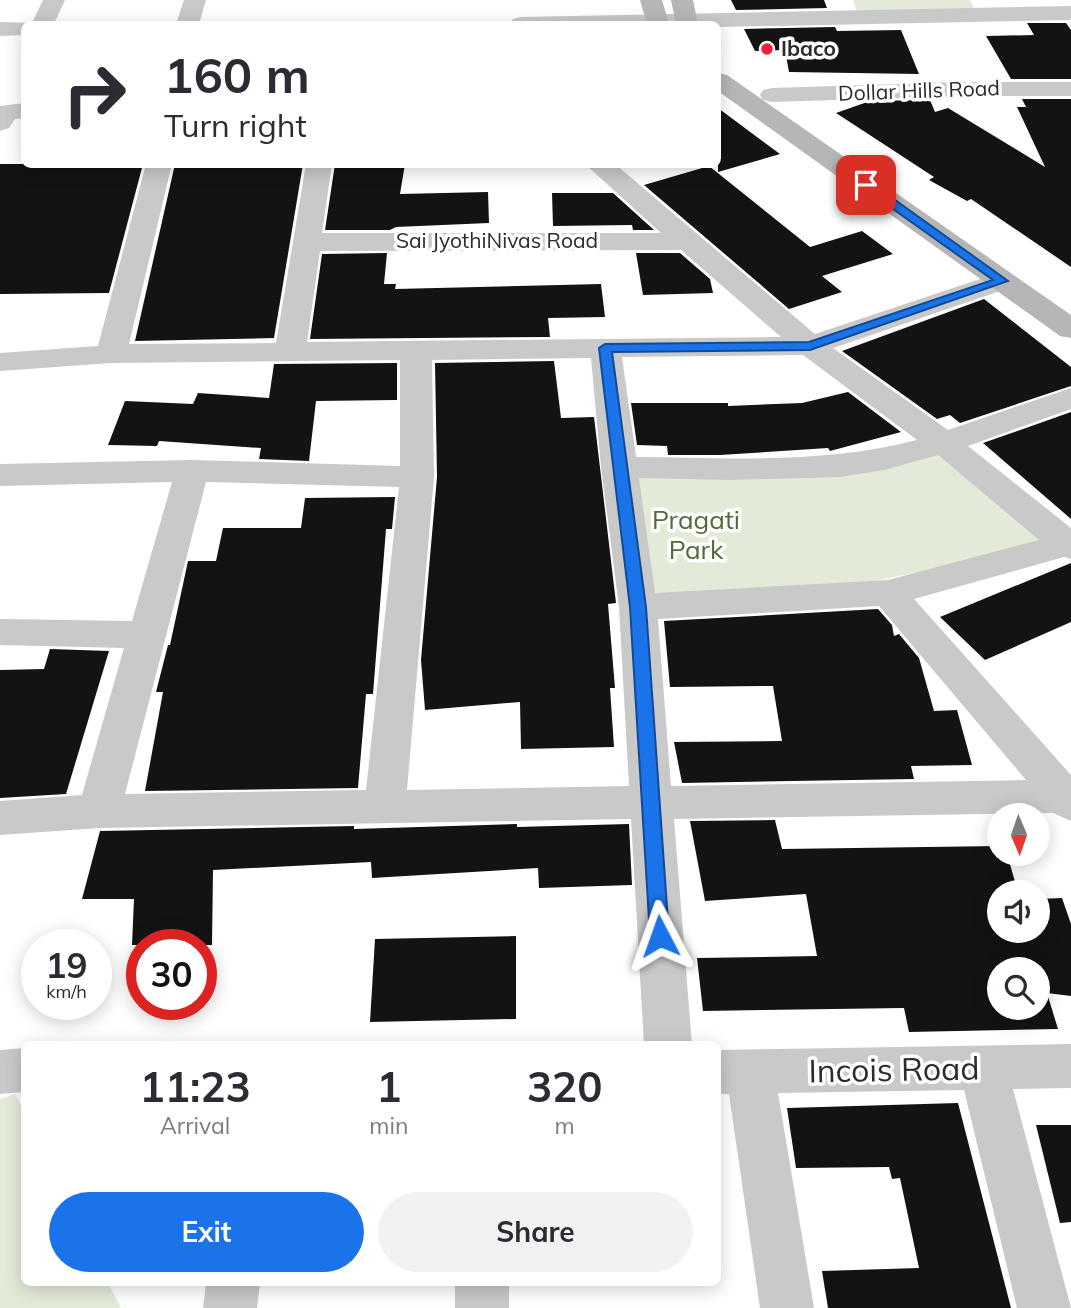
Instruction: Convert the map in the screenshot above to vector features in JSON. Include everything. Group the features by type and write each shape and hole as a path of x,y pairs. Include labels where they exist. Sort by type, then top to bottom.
{"main road":[{"path":"721,60 1071,303"},
{"path":"721,82 1071,329"}],"street":[{"path":"44,21 54,0"},
{"path":"189,21 195,0"},
{"path":"566,21 655,15 844,9 983,7 1071,13"},
{"path":"0,29 21,28"},
{"name":"Dollar Hills Road","path":"772,95 959,89 1069,92"},
{"path":"0,123 6,112 21,111"},
{"path":"111,354 158,168"},
{"path":"290,351 318,168"},
{"path":"603,168 810,346 944,443 1069,546"},
{"name":"Sai JyothiNivas Road","path":"307,242 687,241"},
{"path":"0,362 111,354 810,346 1002,281"},
{"path":"605,348 618,467 638,607 668,1041"},
{"path":"385,806 417,477 415,350"},
{"path":"618,467 731,469 840,466 884,459 944,443 1071,398"},
{"path":"0,475 192,471 417,477"},
{"path":"99,811 192,471"},
{"path":"638,607 888,593 1069,546"},
{"path":"888,593 1067,800"},
{"path":"0,632 147,635"},
{"path":"0,817 99,811 650,801 1067,800"},
{"name":"Incois Road","path":"734,1073 1071,1066"},
{"path":"983,1068 1044,1308"},
{"path":"0,1072 21,1070"},
{"path":"734,1073 787,1308"},
{"path":"230,1308 233,1286"},
{"path":"482,1286 482,1308"}],"green space":[{"path":"853,0 970,0 976,11 857,12"},
{"name":"Pragati Park","path":"934,451 1041,541 966,563 874,581 648,600 633,476"},
{"path":"15,1094 21,1107 21,1286 110,1286 121,1308 0,1308 0,1099"}],"building":[{"path":"731,0 824,0 827,8 736,10"},
{"path":"1027,23 1066,23 1071,30 1071,79 1011,79 986,36 1034,35"},
{"path":"835,27 837,31 901,30 919,74 789,72 785,50 755,51 744,29"},
{"path":"1022,99 1071,99 1071,267 971,199 967,201 929,180 934,177 836,113 870,101 930,100 935,112 948,108 1045,167 1017,107 1026,107"},
{"path":"721,110 780,154 718,172 718,168 721,168"},
{"path":"0,164 21,164 21,168 142,168 109,293 0,294"},
{"path":"174,168 302,168 274,338 135,341"},
{"path":"334,168 404,168 400,194 488,192 489,223 396,227 390,230 325,230"},
{"path":"702,168 711,168 810,247 862,231 893,254 822,276 842,292 789,309 644,185"},
{"path":"552,193 613,193 654,230 633,230 632,225 553,226"},
{"path":"387,253 384,284 396,284 395,289 601,284 605,317 548,318 550,337 310,339 322,254"},
{"path":"636,253 680,253 710,279 713,293 643,295"},
{"path":"984,299 1071,367 1071,386 960,423 950,415 937,419 842,351"},
{"path":"554,361 561,418 594,417 616,603 608,604 615,688 610,688 614,747 521,749 520,702 425,710 421,660 437,477 435,363"},
{"path":"397,363 397,400 316,401 309,461 259,459 261,448 159,441 157,446 108,445 125,401 193,404 198,393 269,398 274,364"},
{"path":"848,392 901,432 830,451 828,448 720,455 668,455 667,446 637,445 631,403 728,403 728,406 802,403"},
{"path":"1071,412 1071,519 983,443"},
{"path":"395,497 392,529 386,529 373,694 366,694 358,788 145,791 163,692 156,692 170,645 188,561 216,561 223,528 301,528 305,498"},
{"path":"1071,563 1071,622 985,660 940,617"},
{"path":"878,609 892,625 894,636 899,634 919,658 934,711 957,710 972,765 911,766 914,779 682,783 674,742 782,741 773,686 670,687 664,621"},
{"path":"50,649 109,651 66,794 0,798 0,670 44,669"},
{"path":"775,820 782,849 987,846 987,866 1010,866 1015,880 987,880 987,943 1050,943 1050,898 1062,898 1071,924 1071,996 1050,993 1050,957 987,957 987,1020 1050,1020 1050,1003 1058,1029 909,1032 904,1008 703,1011 697,958 817,956 806,894 705,901 690,821"},
{"path":"629,824 632,885 539,888 538,868 372,878 371,862 213,870 212,929 133,929 134,899 82,899 100,831 354,826 354,829"},
{"path":"516,936 516,1019 370,1022 375,939"},
{"path":"958,1103 1011,1308 828,1308 822,1271 919,1268 900,1178 892,1179 889,1167 796,1168 787,1108"},
{"path":"1036,1125 1071,1125 1071,1222 1060,1223"}],"place":[{"name":"Ibaco","path":"767,49"}],"route":[{"path":"660,936 638,607 618,467 605,348 810,346 1002,281 866,185"}]}
